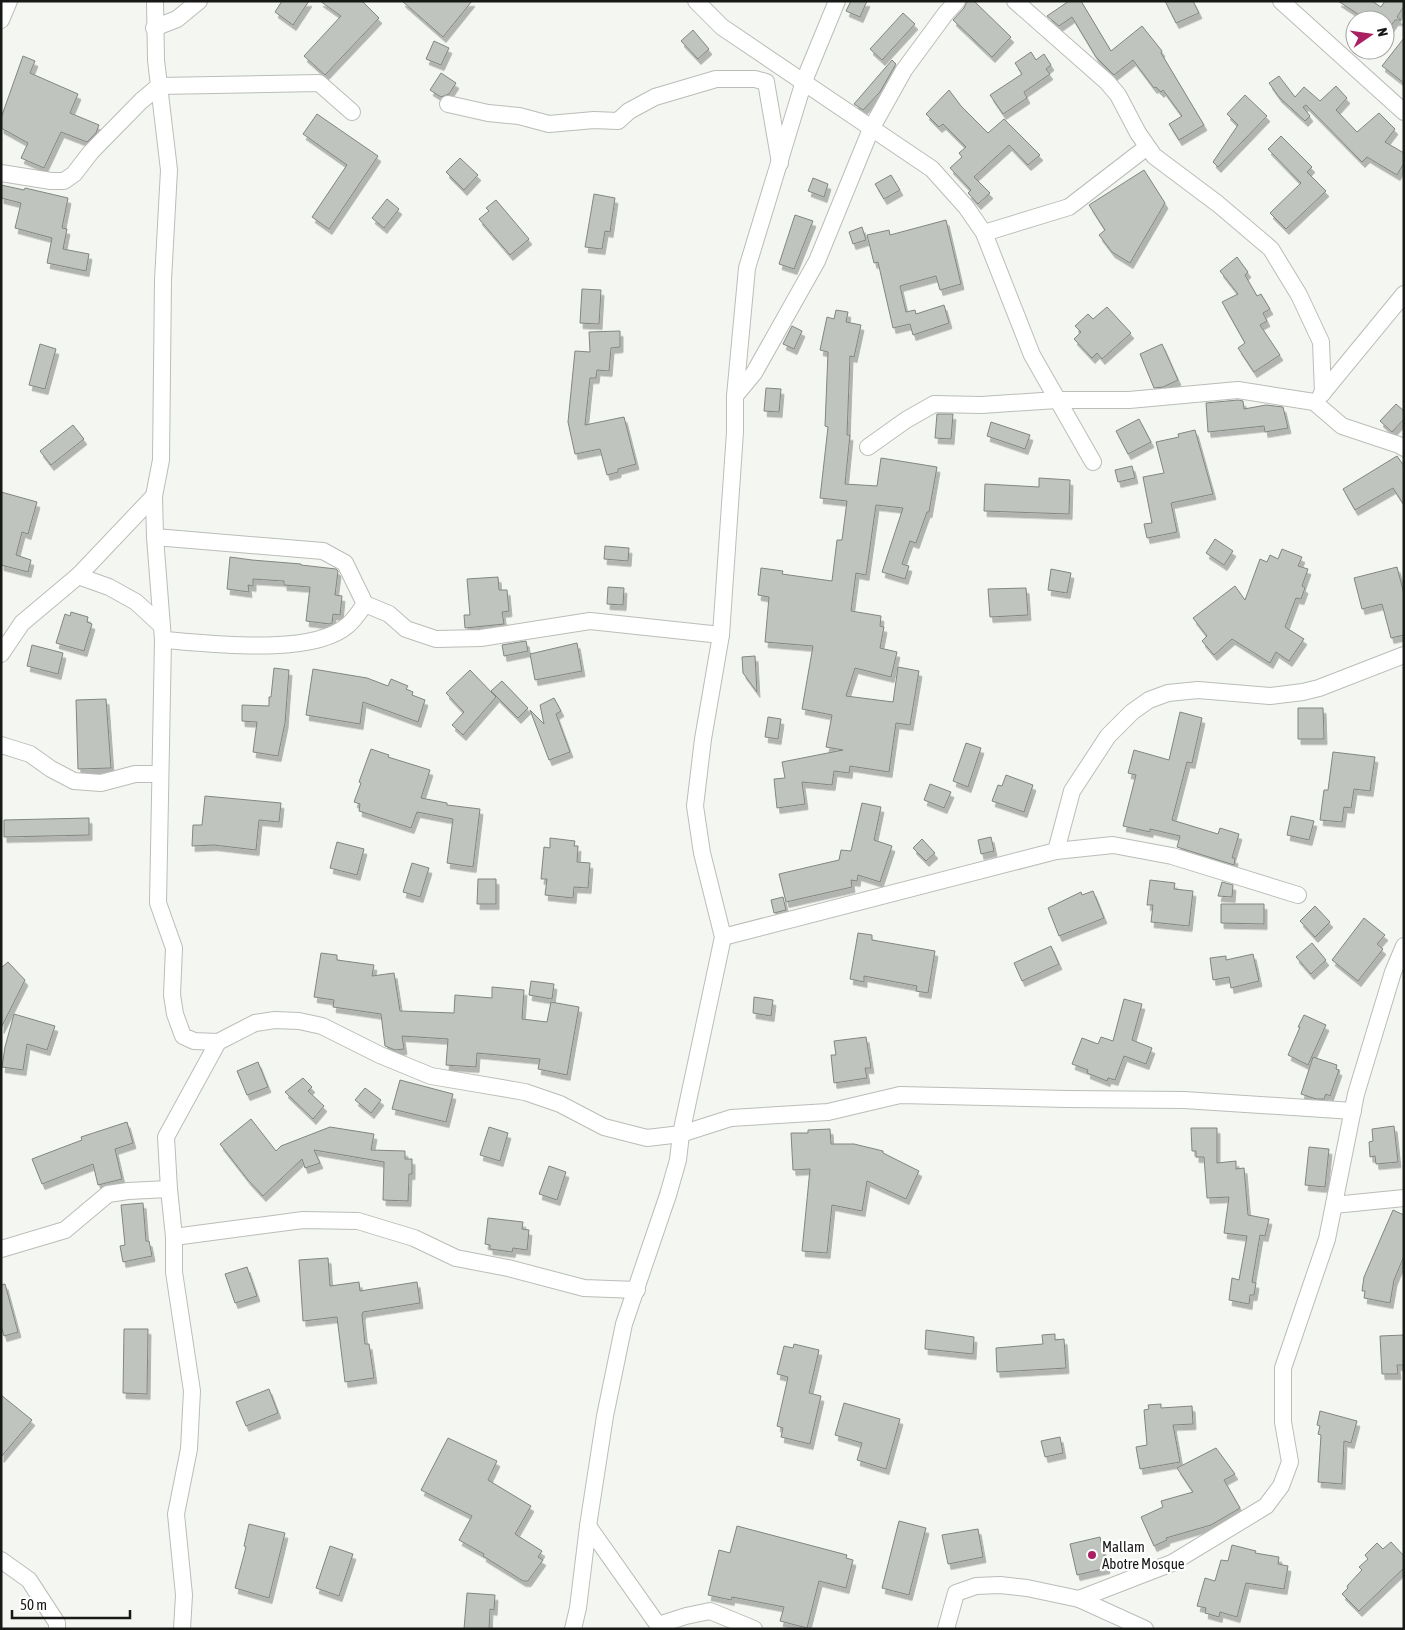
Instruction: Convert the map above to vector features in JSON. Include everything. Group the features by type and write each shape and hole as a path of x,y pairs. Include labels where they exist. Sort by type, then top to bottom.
{"street":[{"path":"1,20 9,1"},
{"path":"154,1 154,28 159,86 169,170 164,280 161,460 154,496 162,633 161,815 158,903 174,948 172,995 175,1014 183,1036 194,1041 218,1042 255,1023 275,1020 298,1021 322,1026 380,1055 431,1076 526,1092 560,1104 604,1127 647,1138 681,1134 732,1118 828,1112 900,1095 1184,1100 1353,1111"},
{"path":"154,28 177,19 199,1"},
{"path":"696,1 722,27 932,169 966,207 984,233 1032,355 1093,462"},
{"path":"573,1629 578,1608 588,1526 605,1416 624,1324 637,1290 678,1160 681,1134 723,937 702,853 695,806 702,748 721,635 735,432 735,396 747,268 804,81 837,1"},
{"path":"735,396 754,373 817,262 871,129 904,70 957,1"},
{"path":"1015,1 1107,82 1118,95 1138,133 1154,156 1218,204 1271,250 1299,294 1321,342 1319,397 1342,426 1404,448"},
{"path":"1281,1 1404,112"},
{"path":"448,104 488,113 519,116 548,124 594,120 618,121 629,111 655,97 716,80 755,79 766,82 780,163"},
{"path":"1,173 51,181 64,181 74,174 91,152 141,101 159,86 319,83 352,112"},
{"path":"984,233 1070,207 1147,147"},
{"path":"1319,397 1404,294"},
{"path":"868,447 906,420 934,404 982,405 1057,400 1129,400 1238,390 1319,397"},
{"path":"1,654 22,623 78,576 154,496"},
{"path":"155,537 323,551 345,563 365,604 389,614 406,629 436,638 481,638 590,621 721,635"},
{"path":"78,576 109,587 136,602 162,633 253,646 302,644 332,634 348,625 365,604"},
{"path":"1056,851 1072,792 1108,736 1132,712 1150,700 1168,694 1198,690 1270,696 1302,692 1319,688 1404,655"},
{"path":"1,745 30,754 51,769 74,781 101,782 134,774 160,774"},
{"path":"723,937 1056,851 1113,846 1164,855 1298,895"},
{"path":"1079,1599 1172,1563 1266,1506 1281,1486 1290,1462 1283,1422 1282,1368 1327,1239 1356,1094 1393,972 1404,946"},
{"path":"182,1629 184,1595 176,1514 188,1449 192,1391 174,1272 174,1237 166,1137 218,1042"},
{"path":"1,1249 66,1230 108,1194 170,1189"},
{"path":"1334,1205 1404,1198"},
{"path":"174,1237 303,1220 358,1221 414,1238 456,1258 508,1268 584,1288 637,1290"},
{"path":"588,1526 659,1627 686,1616 710,1611 742,1628"},
{"path":"1,1560 29,1580 61,1627"},
{"path":"946,1629 956,1593 976,1586 1000,1585 1027,1588 1079,1599 1145,1629"}],"building":[{"path":"282,1 309,1 293,25 275,12"},
{"path":"320,1 362,1 379,18 325,75 304,56 341,16"},
{"path":"402,1 472,1 443,37"},
{"path":"851,1 867,1 860,17 846,11"},
{"path":"967,1 974,1 1011,37 992,57 953,20 964,8"},
{"path":"1069,1 1081,1 1111,51 1142,26 1162,51 1161,53 1204,125 1179,140 1169,124 1182,116 1163,90 1161,92 1156,87 1154,88 1133,60 1114,75 1096,57 1072,17 1059,26 1047,16"},
{"path":"1165,1 1193,1 1199,13 1176,23"},
{"path":"1338,1 1372,1 1381,7 1385,1 1404,1 1404,6 1397,17 1401,20 1395,20 1395,10 1352,10"},
{"path":"903,13 915,24 882,60 870,49"},
{"path":"693,30 709,49 698,59 681,41"},
{"path":"1404,38 1404,83 1382,66 1387,60 1395,60 1395,49"},
{"path":"434,41 449,48 441,65 426,59"},
{"path":"1031,52 1036,60 1044,54 1051,65 1046,69 1050,74 1024,92 1027,98 1003,114 990,95 1022,74 1015,63"},
{"path":"23,56 35,61 30,73 78,94 70,113 99,125 96,133 87,142 61,132 44,168 21,158 28,143 1,128 1,118"},
{"path":"892,60 896,64 880,92 863,110 854,104"},
{"path":"441,73 456,83 449,94 441,97 430,90"},
{"path":"1279,76 1295,97 1304,87 1320,101 1336,86 1347,98 1336,110 1357,132 1379,113 1395,129 1385,142 1404,153 1404,163 1397,175 1367,157 1362,162 1306,105 1303,107 1310,116 1305,121 1279,97 1269,83"},
{"path":"949,90 961,106 988,133 1004,119 1040,155 1028,165 1009,145 974,177 990,193 978,204 968,193 971,190 950,168 962,157 959,153 966,147 943,124 939,127 926,114"},
{"path":"1245,95 1267,116 1218,167 1213,162 1238,125 1227,114"},
{"path":"317,114 378,156 329,229 312,217 347,165 303,134"},
{"path":"1281,136 1312,167 1307,172 1326,191 1286,229 1270,213 1301,183 1268,149"},
{"path":"460,158 478,175 464,190 446,172"},
{"path":"1144,170 1165,203 1130,263 1112,252 1099,235 1105,230 1089,205"},
{"path":"891,175 900,190 884,199 875,184"},
{"path":"813,178 828,184 824,197 808,191"},
{"path":"1,185 24,190 25,188 68,198 62,228 67,229 63,249 89,254 86,271 47,263 52,238 15,228 21,203 1,198"},
{"path":"594,194 615,198 610,232 605,231 602,249 585,247"},
{"path":"387,199 399,209 384,228 372,218"},
{"path":"496,200 529,239 510,255 479,219 489,211 486,208"},
{"path":"795,215 813,221 794,269 779,264"},
{"path":"946,220 961,284 940,290 936,276 900,286 906,312 915,310 916,314 944,305 949,323 913,335 910,324 893,328 878,262 874,263 867,235 889,230 890,235"},
{"path":"862,227 866,240 853,244 849,232"},
{"path":"1237,257 1248,272 1245,275 1257,296 1261,294 1270,309 1263,313 1267,321 1260,325 1280,355 1254,372 1238,348 1245,343 1222,302 1238,294 1220,271"},
{"path":"582,289 601,290 599,324 580,323"},
{"path":"1107,307 1131,333 1102,359 1097,353 1092,358 1074,339 1081,332 1075,326 1088,314 1093,319"},
{"path":"836,310 848,312 846,322 861,325 854,357 850,356 847,435 850,435 845,484 877,486 881,458 937,467 929,512 927,512 916,543 910,541 902,564 909,566 905,579 882,572 903,508 876,505 866,575 856,573 851,611 881,616 880,626 884,627 880,648 897,652 891,677 855,668 846,696 893,702 898,667 919,671 910,725 896,723 889,772 850,766 849,773 834,771 832,785 802,782 805,804 777,808 774,779 785,778 782,762 843,750 826,747 832,715 802,709 813,646 765,642 769,597 758,595 761,568 783,571 782,574 832,581 837,540 842,540 847,501 820,498 828,427 825,426 828,352 820,350 827,317 834,319"},
{"path":"792,326 802,331 794,349 783,344"},
{"path":"620,331 620,347 611,348 609,371 597,370 596,378 590,378 585,425 624,417 636,464 618,469 618,472 607,475 600,449 575,454 568,422 575,351 590,352 589,332"},
{"path":"40,344 56,349 45,389 29,385"},
{"path":"1162,344 1178,380 1163,387 1154,388 1140,354"},
{"path":"766,388 781,389 779,412 764,411"},
{"path":"1243,401 1244,409 1266,405 1283,407 1288,428 1265,432 1264,426 1208,432 1206,403"},
{"path":"1396,404 1404,411 1404,419 1392,432 1380,421"},
{"path":"937,414 953,414 951,439 935,438"},
{"path":"1139,419 1151,442 1128,454 1116,431"},
{"path":"991,422 1030,435 1025,449 987,436"},
{"path":"73,425 84,439 51,465 40,451"},
{"path":"1195,430 1213,494 1171,503 1177,532 1147,538 1144,524 1152,523 1143,477 1164,473 1156,442 1179,437 1178,434"},
{"path":"1397,456 1404,466 1404,505 1393,488 1355,510 1343,489"},
{"path":"1132,466 1135,478 1118,482 1115,470"},
{"path":"1039,478 1070,480 1069,514 984,511 985,484 1039,487"},
{"path":"1,492 37,502 28,534 22,532 16,555 31,560 28,572 1,565"},
{"path":"1215,539 1233,551 1224,565 1206,553"},
{"path":"605,546 629,548 628,561 604,559"},
{"path":"1282,549 1302,557 1298,566 1308,569 1302,586 1305,588 1301,599 1296,598 1285,627 1304,639 1289,661 1276,652 1270,663 1232,639 1214,655 1202,641 1207,636 1193,618 1235,586 1245,600 1260,559 1267,562 1270,555 1278,559"},
{"path":"230,557 336,569 338,571 335,595 342,596 340,615 333,614 332,623 330,624 306,621 310,587 284,585 284,581 253,579 253,586 248,585 249,592 227,589"},
{"path":"1397,567 1404,594 1404,635 1391,638 1382,604 1362,609 1354,578"},
{"path":"1051,569 1071,573 1067,593 1048,590"},
{"path":"498,577 499,590 507,590 509,611 502,612 504,624 465,628 464,615 470,615 467,579"},
{"path":"608,587 624,588 623,605 607,604"},
{"path":"1026,588 1028,615 990,617 988,589"},
{"path":"71,612 88,617 87,622 92,624 84,651 56,643 65,614 70,616"},
{"path":"526,641 528,651 504,656 502,645"},
{"path":"577,643 582,671 535,680 530,654"},
{"path":"32,645 63,653 58,674 27,666"},
{"path":"755,656 757,692 743,673 742,657"},
{"path":"274,668 289,670 285,723 278,756 253,752 257,722 242,721 242,705 269,706"},
{"path":"313,669 367,678 388,686 391,679 408,686 406,689 413,692 412,695 425,700 418,722 363,702 360,724 306,715"},
{"path":"470,670 496,697 463,735 452,725 464,712 446,693"},
{"path":"502,681 528,708 518,718 491,691"},
{"path":"554,698 561,711 556,714 570,752 549,760 530,710 544,724 540,705"},
{"path":"106,699 111,768 78,769 76,700"},
{"path":"1298,708 1323,708 1324,739 1298,739"},
{"path":"1180,712 1202,718 1192,763 1187,762 1172,820 1218,834 1220,828 1239,834 1232,858 1235,858 1234,865 1177,847 1180,836 1150,829 1150,832 1123,826 1136,775 1128,773 1134,750 1169,760"},
{"path":"768,717 781,719 778,739 765,737"},
{"path":"966,743 981,748 968,787 953,781"},
{"path":"371,749 389,755 388,757 430,770 421,798 447,803 447,805 480,809 473,867 447,863 453,819 417,812 411,828 359,811 360,804 354,802"},
{"path":"1333,752 1375,757 1370,791 1354,789 1351,808 1344,807 1342,822 1320,820 1324,790 1328,790"},
{"path":"1006,775 1033,785 1024,812 992,801 998,785 1002,786"},
{"path":"930,784 951,792 944,808 924,800"},
{"path":"205,796 281,803 279,822 259,820 256,850 214,845 192,846 193,825 202,825"},
{"path":"862,803 881,807 874,840 892,846 880,882 858,875 857,881 851,880 852,887 786,902 779,874 839,860 841,850 851,851"},
{"path":"1291,816 1314,821 1309,840 1287,835"},
{"path":"89,818 89,835 4,837 4,820"},
{"path":"991,837 994,851 981,854 978,840"},
{"path":"550,838 575,841 574,846 578,846 577,862 590,863 588,888 574,887 573,898 545,895 547,879 541,879 544,847 550,848"},
{"path":"922,839 935,853 926,861 913,848"},
{"path":"337,842 364,849 357,875 330,868"},
{"path":"412,863 429,868 420,897 403,892"},
{"path":"478,879 496,879 496,904 477,904"},
{"path":"1150,880 1175,883 1174,889 1193,891 1189,926 1151,922 1153,905 1147,905"},
{"path":"1222,882 1233,885 1232,897 1218,896"},
{"path":"1093,891 1104,918 1059,936 1048,908 1081,892 1082,895"},
{"path":"783,897 786,910 774,913 771,900"},
{"path":"1221,904 1264,904 1264,924 1221,923"},
{"path":"1315,906 1330,922 1315,937 1300,921"},
{"path":"1364,918 1385,935 1377,944 1383,949 1358,981 1332,960"},
{"path":"858,933 872,935 872,940 935,951 928,993 916,991 917,986 864,976 864,982 850,979"},
{"path":"1312,943 1326,960 1311,974 1296,957"},
{"path":"1051,946 1059,964 1022,981 1014,963"},
{"path":"321,953 337,955 337,960 374,965 372,976 394,973 400,1011 454,1013 455,995 492,998 492,987 524,990 522,1019 547,1022 551,1002 579,1007 567,1075 538,1069 540,1059 477,1053 476,1067 446,1065 448,1039 402,1036 404,1049 395,1050 385,1046 381,1014 333,1007 334,1000 314,997"},
{"path":"1253,954 1259,981 1231,988 1229,977 1213,980 1210,958 1226,956 1226,960"},
{"path":"8,962 25,980 1,1028 1,968"},
{"path":"531,981 554,984 552,999 529,995"},
{"path":"754,997 773,1000 771,1016 753,1013"},
{"path":"1124,999 1142,1004 1132,1040 1152,1048 1146,1064 1124,1056 1115,1080 1108,1078 1107,1081 1087,1073 1088,1070 1072,1064 1082,1038 1098,1044 1101,1037 1113,1041"},
{"path":"14,1014 55,1026 47,1050 27,1044 23,1070 2,1067"},
{"path":"1304,1015 1326,1025 1308,1065 1288,1055"},
{"path":"866,1037 871,1068 865,1068 867,1078 834,1083 831,1055 836,1055 834,1041"},
{"path":"1313,1057 1337,1065 1336,1069 1339,1070 1330,1096 1326,1094 1324,1099 1316,1099 1301,1094"},
{"path":"258,1062 268,1087 247,1095 237,1071"},
{"path":"303,1078 312,1087 308,1091 324,1106 313,1119 285,1092"},
{"path":"400,1080 453,1094 446,1122 392,1109"},
{"path":"365,1088 381,1100 371,1113 355,1100"},
{"path":"251,1119 276,1151 281,1146 330,1127 374,1134 371,1150 405,1151 405,1159 412,1159 412,1174 409,1174 408,1201 383,1200 384,1162 314,1150 320,1163 305,1168 302,1159 263,1196 220,1144"},
{"path":"127,1122 133,1143 115,1149 122,1179 98,1185 93,1164 42,1184 32,1159 82,1140 81,1137"},
{"path":"1394,1126 1398,1162 1376,1164 1375,1156 1370,1157 1369,1142 1373,1141 1372,1129"},
{"path":"489,1127 508,1133 500,1161 480,1155"},
{"path":"1191,1128 1217,1128 1217,1163 1236,1161 1236,1169 1244,1168 1248,1215 1269,1219 1265,1236 1260,1235 1252,1282 1256,1283 1254,1295 1250,1295 1249,1304 1229,1300 1232,1278 1239,1280 1247,1236 1224,1233 1229,1197 1207,1198 1204,1157 1196,1157 1196,1151 1192,1151"},
{"path":"830,1129 831,1144 854,1144 883,1151 883,1153 919,1171 906,1199 867,1181 862,1211 832,1205 827,1253 802,1251 810,1169 793,1170 791,1133 808,1133 808,1130"},
{"path":"1309,1147 1329,1149 1325,1187 1305,1185"},
{"path":"549,1166 566,1172 557,1200 539,1194"},
{"path":"143,1203 146,1241 149,1241 152,1256 123,1262 120,1246 125,1245 121,1205"},
{"path":"1393,1210 1404,1215 1404,1256 1394,1280 1390,1303 1364,1298 1365,1291 1362,1291 1364,1277"},
{"path":"488,1218 523,1222 522,1229 529,1230 527,1250 513,1248 512,1252 490,1249 490,1245 485,1244"},
{"path":"328,1258 330,1286 359,1282 360,1291 417,1282 420,1303 363,1312 365,1344 369,1344 374,1378 345,1382 337,1317 303,1321 299,1260"},
{"path":"247,1267 257,1296 235,1303 225,1274"},
{"path":"5,1284 18,1332 4,1336 1,1326 1,1285"},
{"path":"124,1329 148,1329 147,1394 123,1393"},
{"path":"926,1330 974,1337 973,1354 925,1349"},
{"path":"1055,1334 1055,1340 1064,1339 1066,1368 997,1372 996,1348 1043,1344 1042,1335"},
{"path":"1404,1335 1404,1365 1397,1365 1398,1374 1382,1374 1380,1336"},
{"path":"794,1344 819,1350 809,1393 821,1396 810,1444 781,1437 783,1428 777,1426 788,1377 777,1374 784,1346 793,1348"},
{"path":"269,1389 278,1413 246,1426 236,1402"},
{"path":"1,1395 32,1420 1,1457"},
{"path":"844,1403 900,1419 886,1469 857,1460 862,1443 835,1435"},
{"path":"1161,1404 1161,1408 1192,1406 1193,1424 1173,1425 1180,1462 1140,1469 1136,1447 1147,1445 1144,1410 1149,1409 1148,1405"},
{"path":"1320,1411 1357,1421 1351,1443 1344,1441 1342,1484 1318,1482 1321,1435 1318,1434 1320,1426 1317,1425"},
{"path":"1060,1437 1063,1453 1045,1457 1041,1441"},
{"path":"448,1438 497,1461 488,1480 531,1506 515,1534 542,1551 538,1557 543,1560 528,1581 523,1581 483,1556 484,1554 459,1540 472,1516 421,1490"},
{"path":"1216,1448 1235,1474 1224,1480 1240,1508 1211,1525 1166,1538 1167,1540 1154,1546 1141,1517 1163,1507 1161,1501 1193,1492 1177,1468"},
{"path":"899,1521 926,1528 909,1595 882,1588"},
{"path":"249,1524 285,1533 269,1598 235,1588 246,1547 244,1546"},
{"path":"737,1526 847,1555 846,1558 853,1560 846,1588 819,1581 807,1628 780,1621 784,1607 732,1597 731,1600 708,1595 719,1550 730,1553"},
{"path":"978,1529 983,1557 948,1564 942,1535"},
{"path":"1100,1537 1107,1568 1077,1575 1070,1544"},
{"path":"1391,1542 1404,1556 1404,1568 1359,1611 1342,1594 1362,1570 1359,1567 1368,1559 1365,1555 1377,1543 1383,1549"},
{"path":"1232,1545 1256,1551 1255,1553 1279,1557 1278,1564 1288,1566 1284,1589 1246,1583 1237,1617 1220,1612 1219,1617 1205,1613 1206,1608 1197,1606 1205,1578 1215,1581 1221,1560 1228,1561"},
{"path":"330,1546 353,1554 339,1596 316,1588"},
{"path":"467,1593 495,1595 494,1610 490,1609 489,1629 464,1629"}],"place":[{"name":"Mallam Abotre Mosque","path":"1092,1555"}]}
